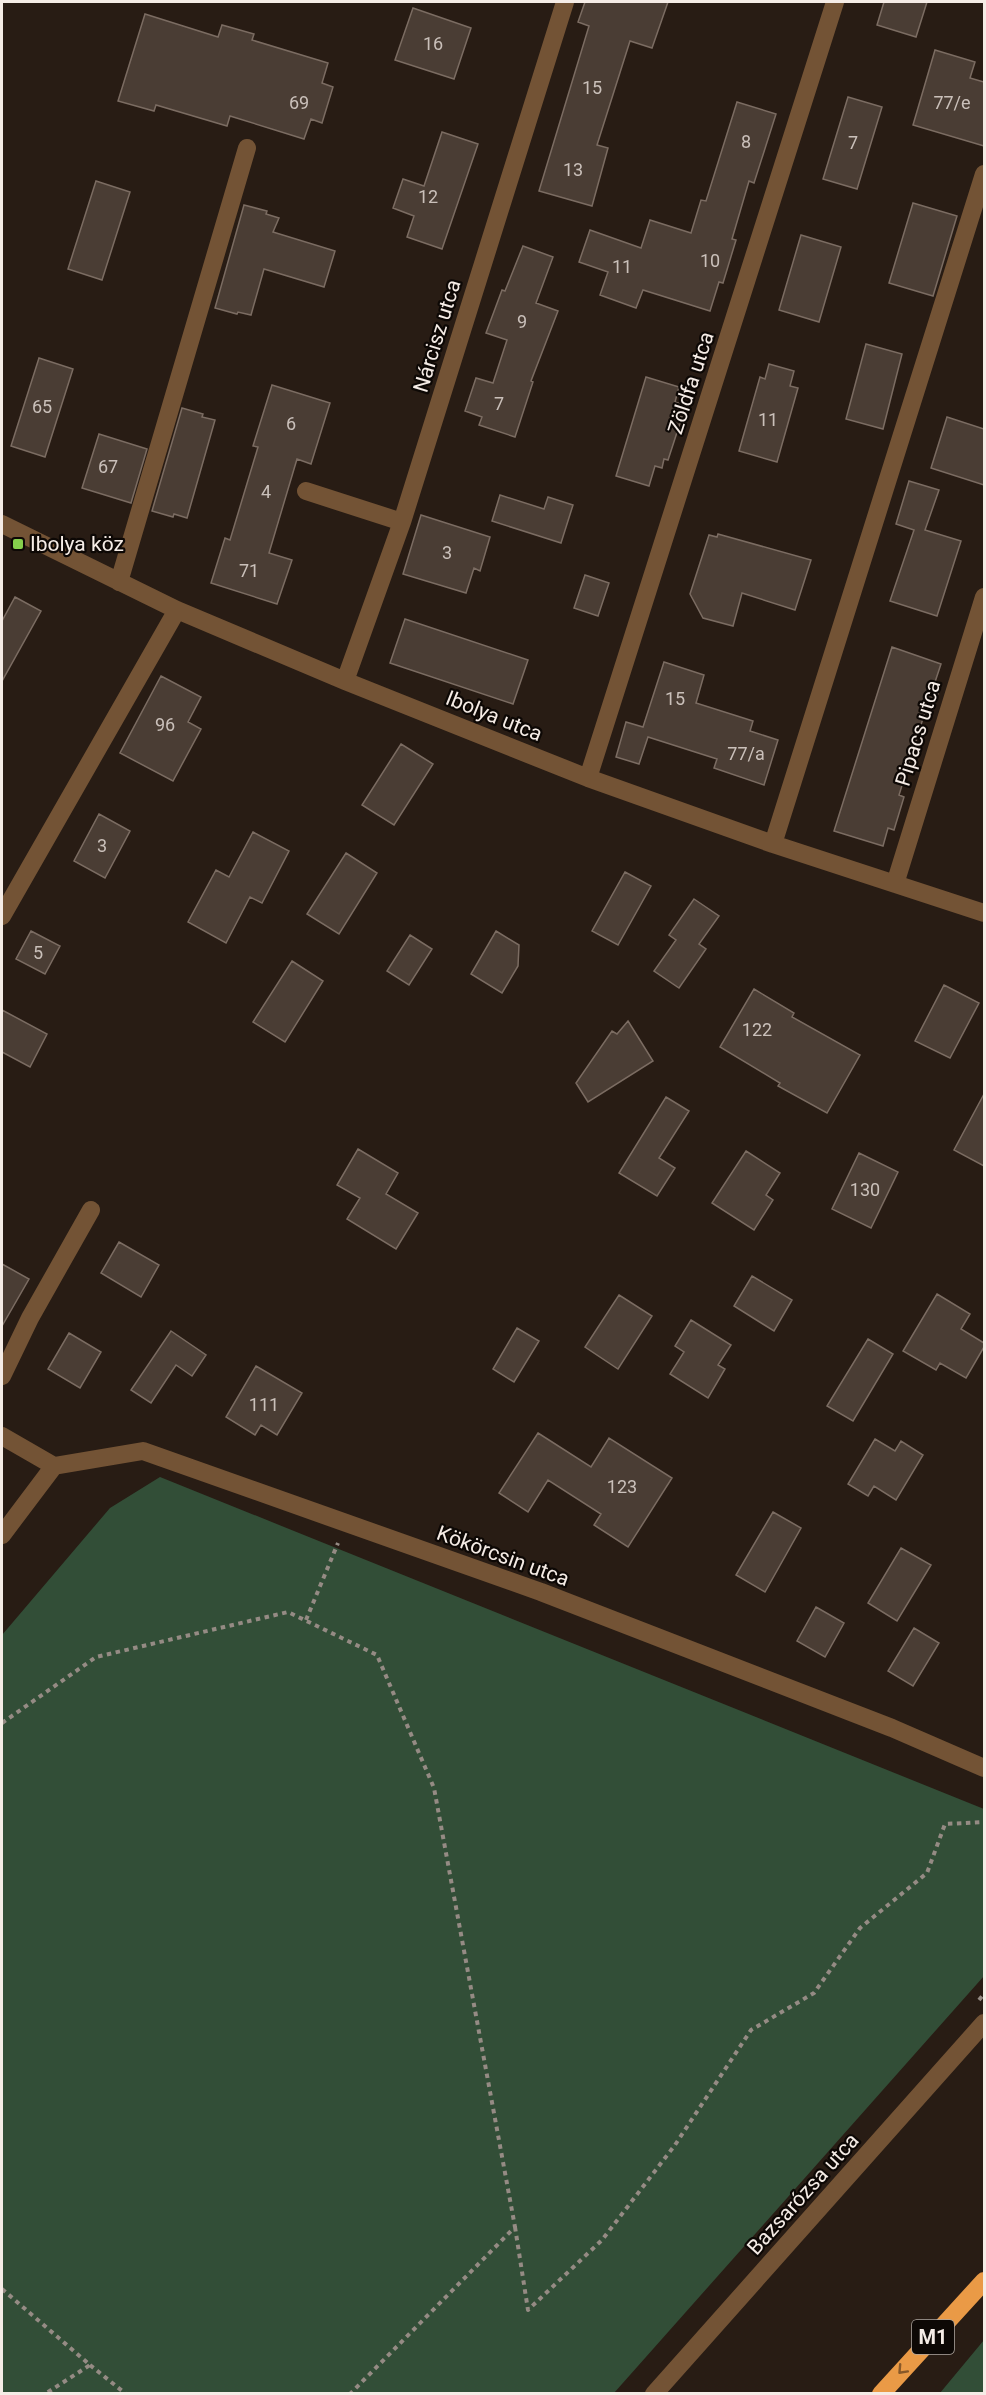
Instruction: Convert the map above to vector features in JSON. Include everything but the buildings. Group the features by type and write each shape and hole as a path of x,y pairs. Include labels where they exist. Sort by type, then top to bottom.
{"highway":[{"name":"M1","path":"881,2394 984,2281"}],"street":[{"name":"Nárcisz utca","path":"345,681 402,522 565,2"},
{"name":"Zöldfa utca","path":"588,778 835,2"},
{"path":"120,582 246,148"},
{"path":"773,844 984,174"},
{"path":"306,491 402,522"},
{"name":"Ibolya utca","path":"2,524 177,610 345,681 588,778 773,844 984,914"},
{"name":"Pipacs utca","path":"895,884 984,597"},
{"path":"2,916 177,610"},
{"path":"2,1376 30,1318 91,1210"},
{"path":"2,1436 54,1466 2,1535"},
{"name":"Kökörcsin utca","path":"54,1466 143,1451 541,1592 892,1728 984,1767"},
{"name":"Bazsarózsa utca","path":"654,2394 984,2023"}],"path":[{"path":"306,1620 347,1524"},
{"path":"2,1723 96,1657 288,1612 377,1655 434,1788 515,2227 528,2310 603,2240 675,2145 751,2030 814,1993 860,1928 927,1873 945,1824 984,1822"},
{"path":"350,2394 515,2227"},
{"path":"2,2289 126,2394"},
{"path":"45,2394 90,2365"}],"green space":[{"path":"160,1477 984,1809 984,1976 614,2393 2,2393 2,1635 110,1508"},
{"path":"984,2340 984,2393 940,2393"}],"place":[{"name":"Ibolya köz","path":"18,544"}]}
